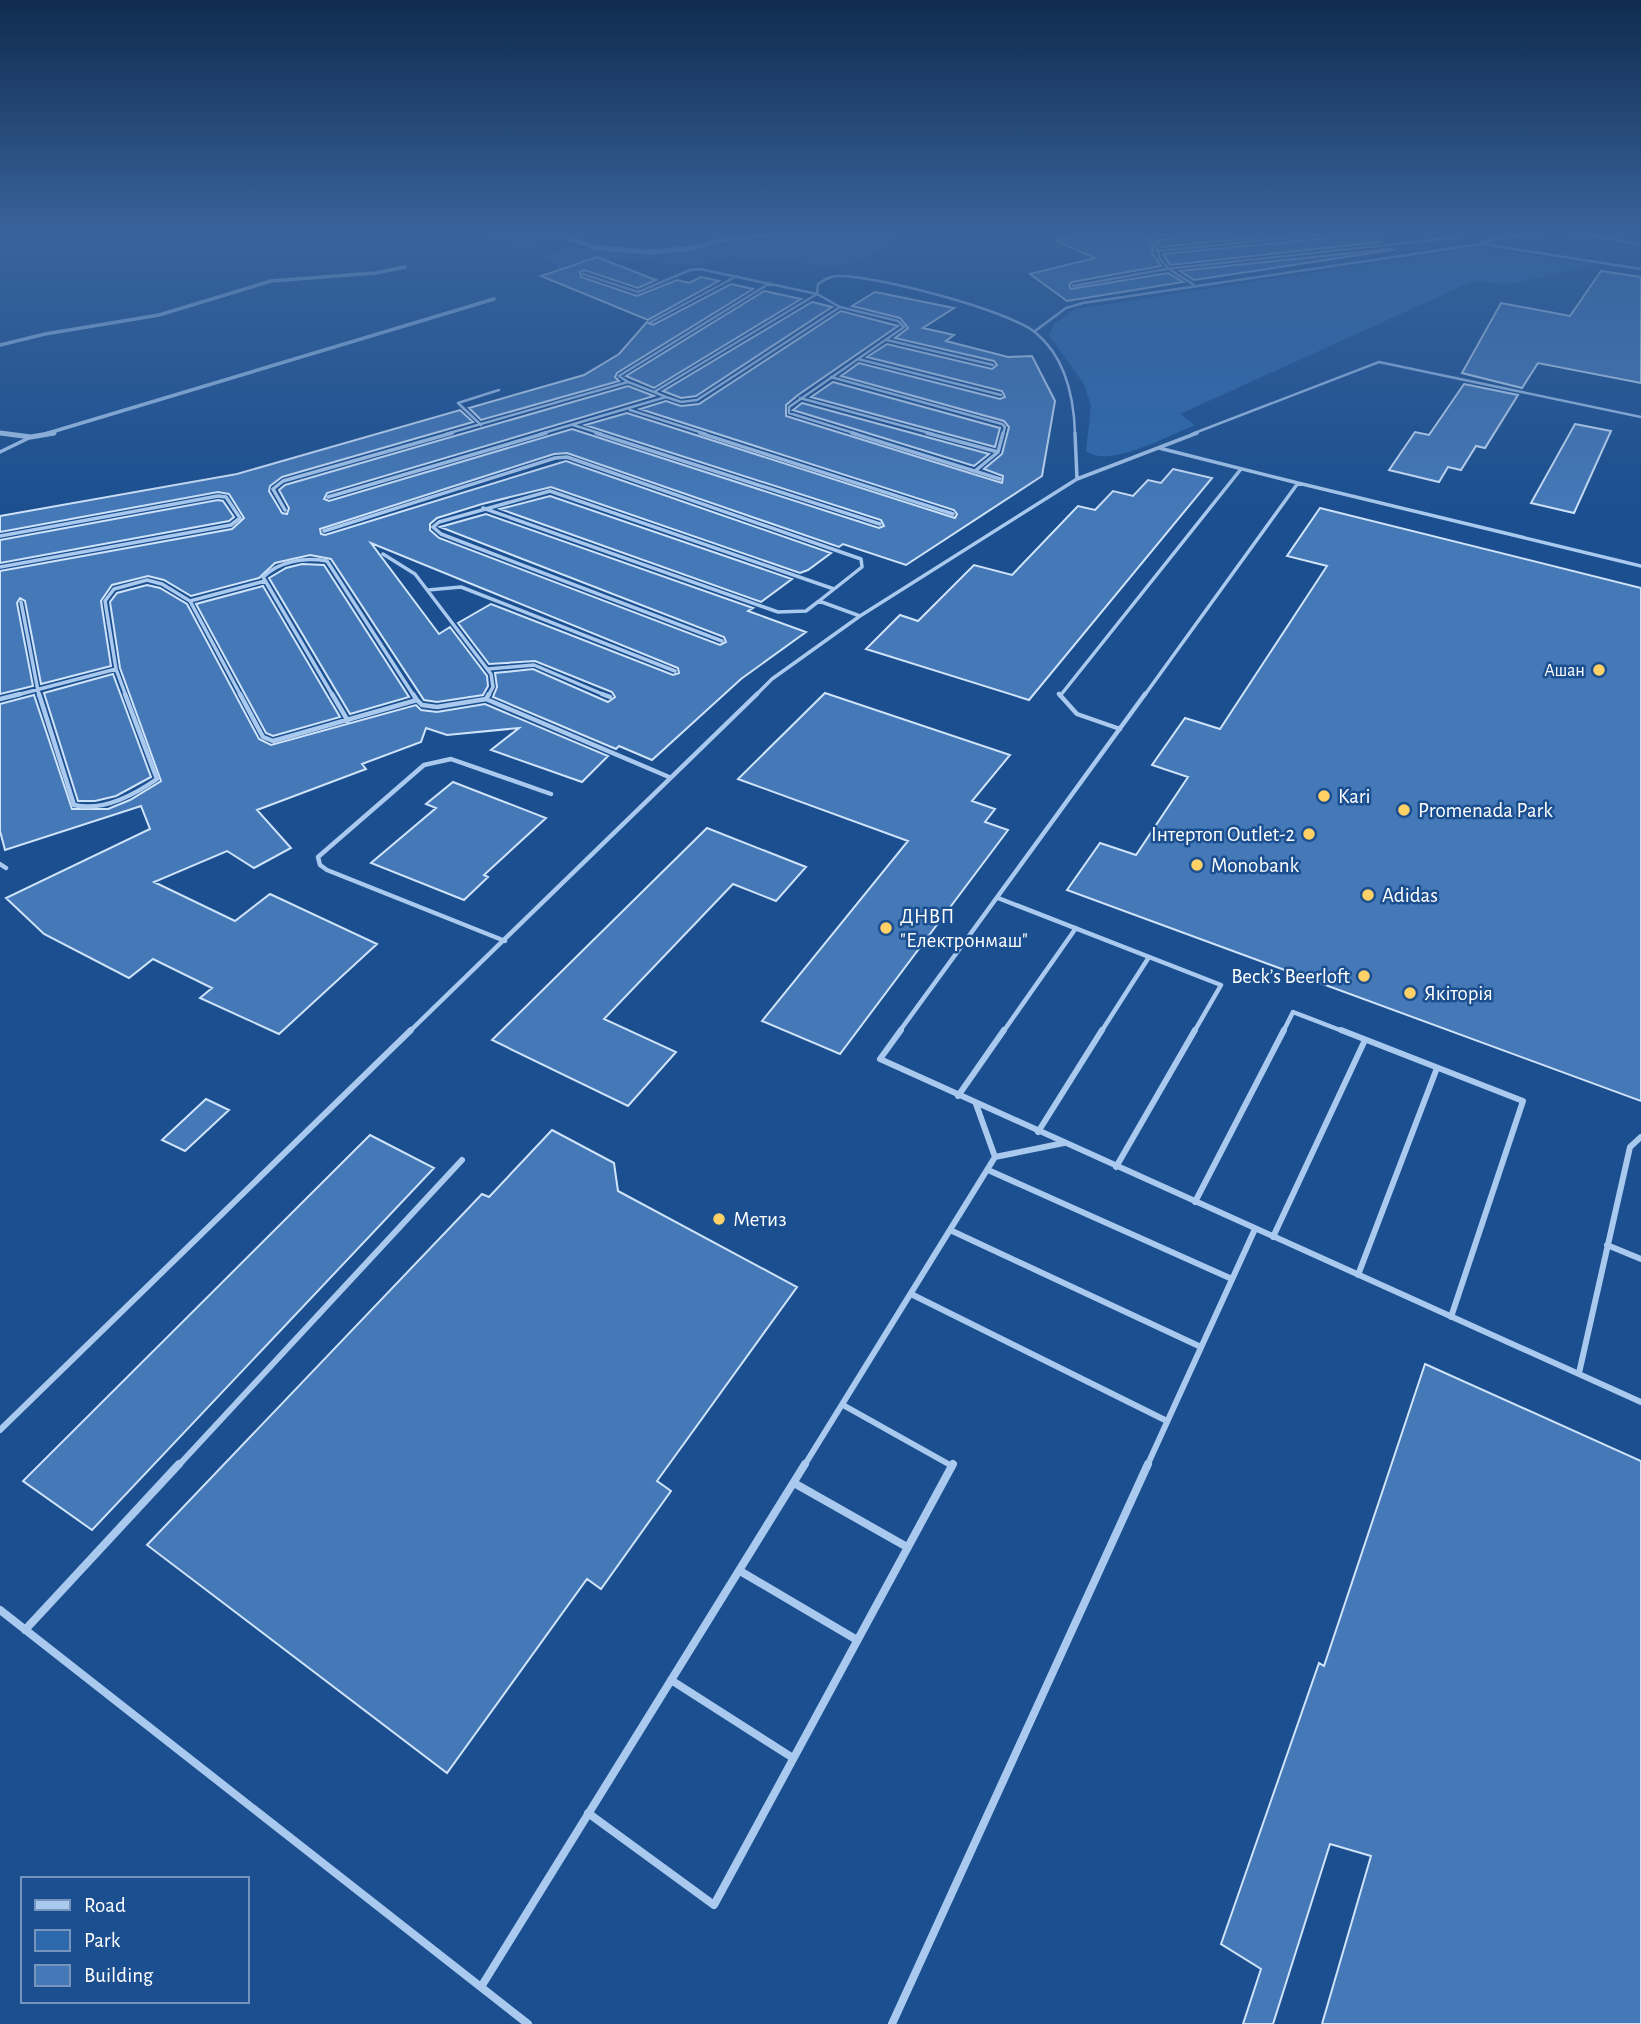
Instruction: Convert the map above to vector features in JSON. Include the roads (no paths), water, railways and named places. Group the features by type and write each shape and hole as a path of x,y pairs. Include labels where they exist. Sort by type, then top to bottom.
{"street":[{"path":"0,345 39,332 88,325"},
{"path":"0,433 32,437 67,430 408,325"}],"lane":[{"path":"701,325 619,376 681,402 697,400 812,325"},
{"path":"654,392 765,325"},
{"path":"903,325 800,398 788,410 793,415 999,479"},
{"path":"1021,325 1035,331 1061,365 1074,401 1073,446 1077,479"},
{"path":"1035,331 1042,325"},
{"path":"887,339 993,365"},
{"path":"858,359 1001,395"},
{"path":"0,1430 772,679 860,616 1077,479 1379,362 1641,417"},
{"path":"831,377 1002,424 1005,427 998,452 975,471"},
{"path":"285,510 273,489 283,481 628,382"},
{"path":"481,425 458,403 499,390"},
{"path":"328,497 666,397"},
{"path":"800,398 998,452"},
{"path":"628,409 953,514"},
{"path":"573,425 880,524"},
{"path":"0,452 32,437"},
{"path":"1158,448 1641,566"},
{"path":"324,531 555,458 567,457 861,558 862,568 806,611 778,612 483,508"},
{"path":"1120,729 1074,713 1064,706 1059,694 1241,469"},
{"path":"1298,483 880,1059 1641,1402"},
{"path":"722,640 441,534 433,527 439,522 483,508 551,491 834,589"},
{"path":"0,536 218,496 226,497 240,518 231,525 0,567"},
{"path":"383,554 415,575 488,669 493,687 486,699"},
{"path":"348,721 262,578 275,567 309,559 327,561 422,705 437,707 486,699 670,777"},
{"path":"21,602 35,690 53,752 74,805 82,808 96,806 157,779 116,669 106,595 114,589 147,580 162,584 190,601 263,737 273,741 285,740 417,700"},
{"path":"190,601 265,581"},
{"path":"428,590 461,587 675,671"},
{"path":"819,601 860,616"},
{"path":"488,669 519,664 534,665 610,697"},
{"path":"0,699 116,669"},
{"path":"505,941 327,870 320,865 318,857 424,765 438,760 452,760 551,794"},
{"path":"0,864 6,868"},
{"path":"998,898 1221,985 1116,1167"},
{"path":"958,1096 1076,928"},
{"path":"1038,1132 1149,957"},
{"path":"1195,1202 1293,1012 1523,1101 1451,1317"},
{"path":"1273,1237 1365,1040"},
{"path":"1358,1275 1437,1068"},
{"path":"481,1987 988,1170 995,1157 976,1104"},
{"path":"1579,1373 1630,1147 1641,1138"},
{"path":"995,1157 1064,1143"},
{"path":"25,1630 462,1160"},
{"path":"988,1170 1232,1279"},
{"path":"892,2024 1255,1229"},
{"path":"950,1230 1201,1347"},
{"path":"1607,1245 1641,1259"},
{"path":"911,1294 1167,1420"},
{"path":"588,1813 714,1905 953,1464 843,1405"},
{"path":"793,1483 907,1547"},
{"path":"740,1571 857,1640"},
{"path":"0,1610 528,2024"},
{"path":"671,1680 793,1758"}],"place":[{"name":"Ашан","path":"1599,670"},
{"name":"Kari","path":"1324,796"},
{"name":"Promenada Park","path":"1404,810"},
{"name":"Інтертоп Outlet-2","path":"1309,834"},
{"name":"Monobank","path":"1197,865"},
{"name":"Adidas","path":"1368,895"},
{"name":"ДНВП \"Електронмаш\"","path":"886,928"},
{"name":"Beck’s Beerloft","path":"1364,976"},
{"name":"Якіторія","path":"1410,993"},
{"name":"Метиз","path":"719,1219"}]}
